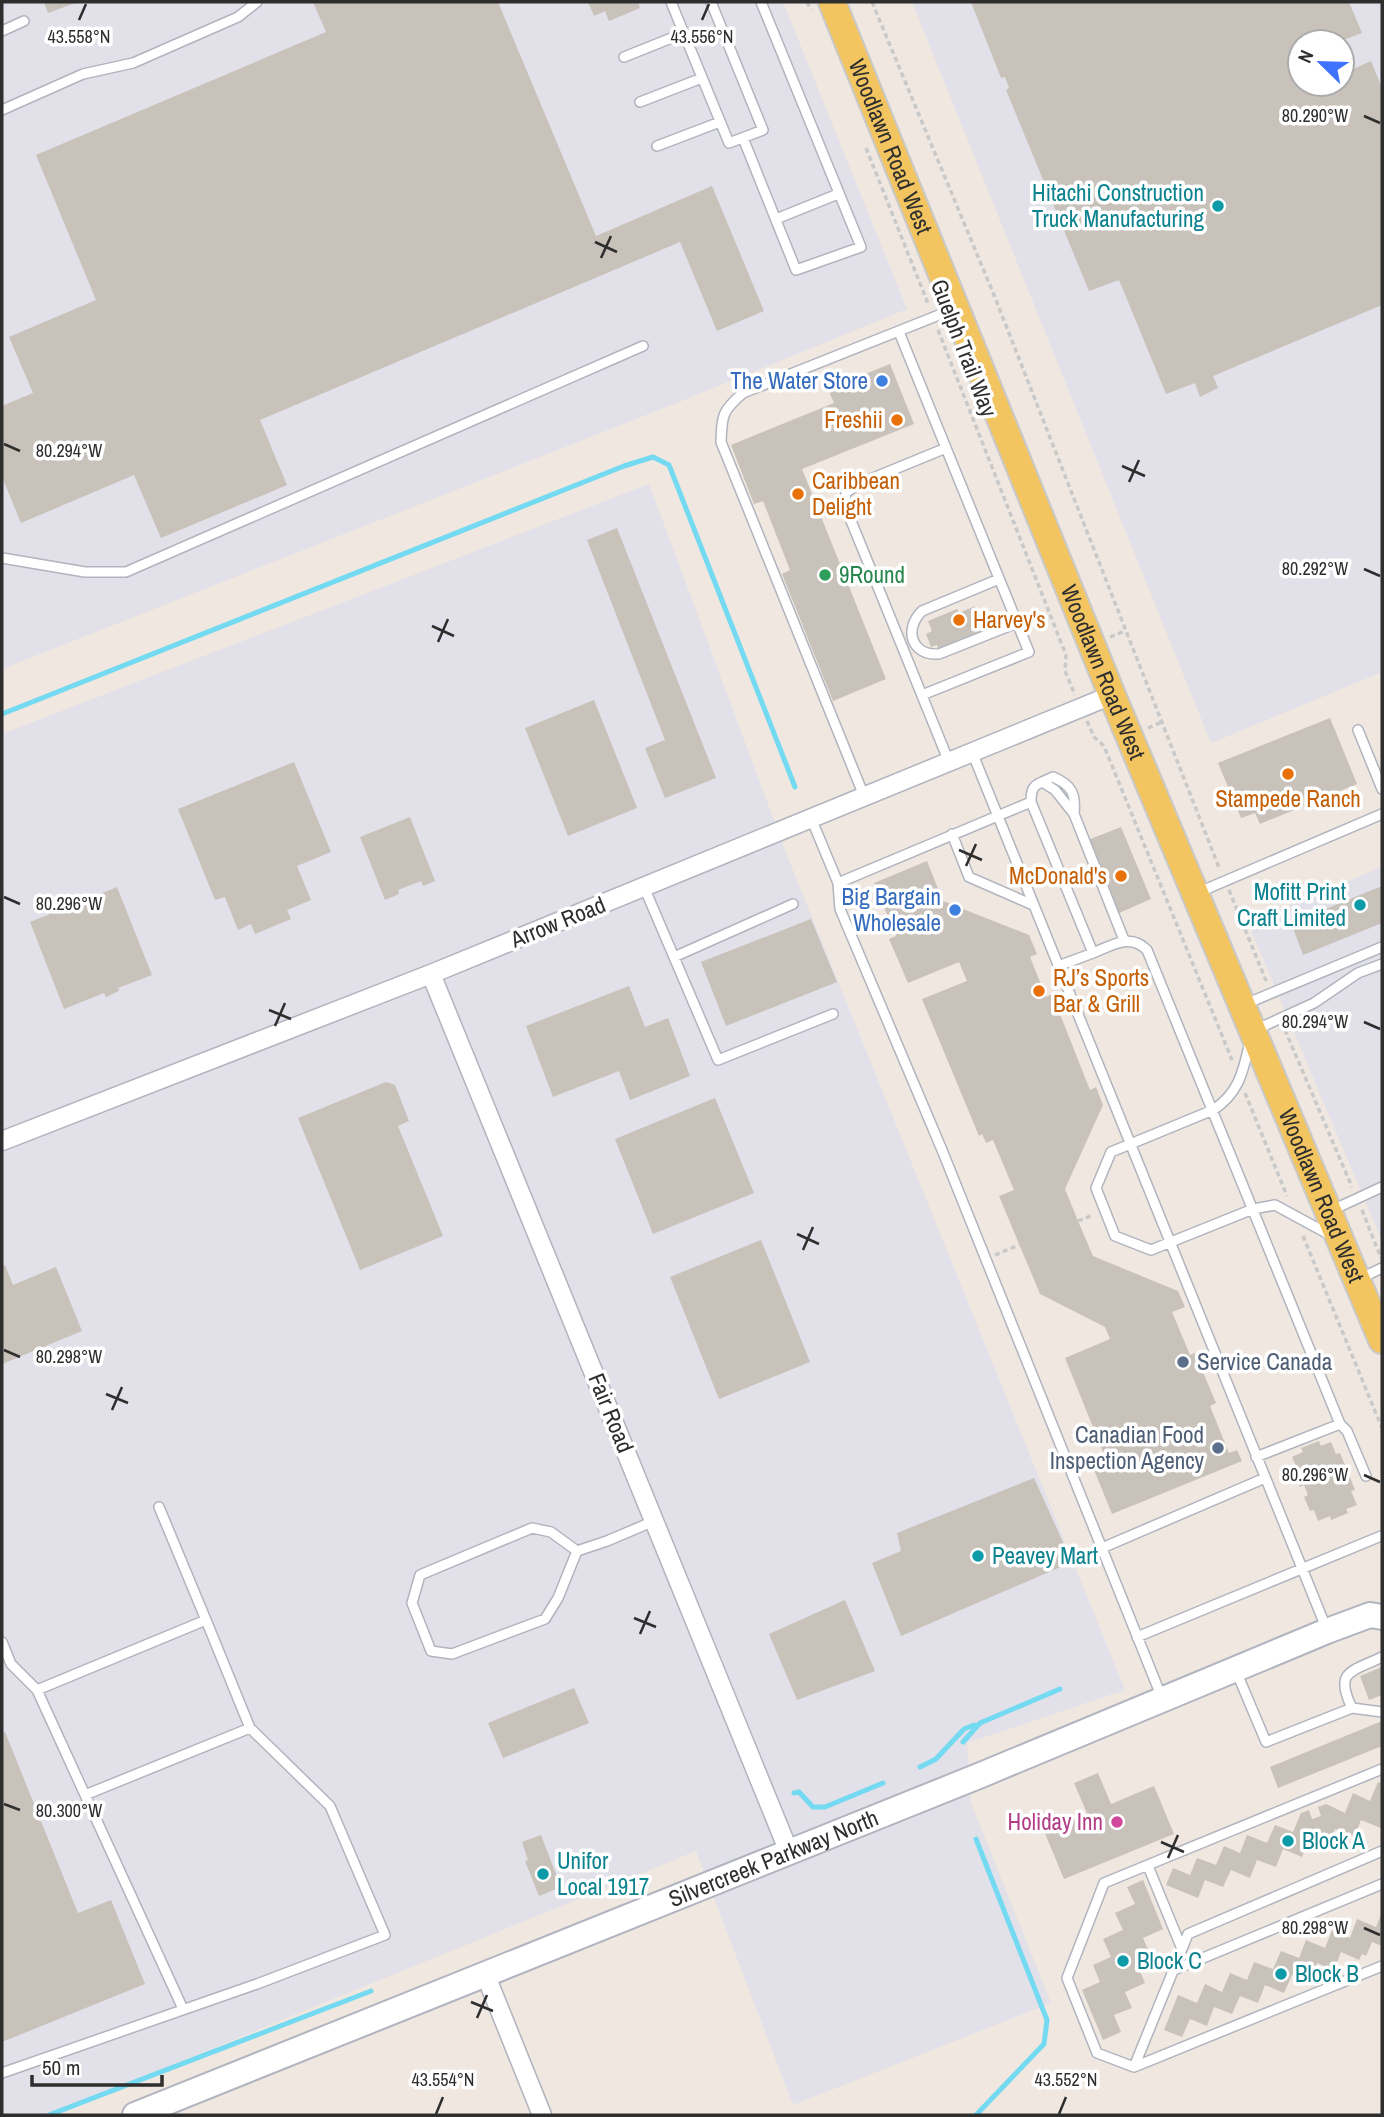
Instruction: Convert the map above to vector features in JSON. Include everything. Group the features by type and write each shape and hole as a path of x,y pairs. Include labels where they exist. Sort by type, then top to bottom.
{"main road":[{"name":"Woodlawn Road West","path":"822,8 945,313 1112,695 1382,1340"},
{"name":"Silvercreek Parkway North","path":"135,2115 486,1976 1378,1611"}],"street":[{"name":"Arrow Road","path":"2,1142 431,974 1112,695"},
{"name":"Fair Road","path":"431,974 789,1852"},
{"path":"486,1976 542,2115"}],"lane":[{"path":"2,110 83,74 133,64 238,17 257,2"},
{"path":"671,2 729,144 763,130 710,2"},
{"path":"743,138 796,270 861,247 761,2"},
{"path":"2,31 24,21"},
{"path":"624,57 684,33"},
{"path":"640,102 702,78"},
{"path":"657,146 720,122"},
{"path":"776,219 838,194"},
{"path":"864,796 721,442 722,416 743,393 945,313"},
{"path":"899,331 1029,652 922,695"},
{"path":"2,558 85,572 126,572 643,346"},
{"path":"946,448 856,485 845,493 845,506 948,762"},
{"path":"999,579 922,611 914,618 912,639 919,649 928,654 939,654 1017,622"},
{"path":"1357,730 1382,789"},
{"path":"972,752 1327,1632"},
{"path":"1093,953 1031,802 1031,791 1035,785 1042,782 1055,790 1074,814 1124,940"},
{"path":"838,883 1031,802"},
{"path":"1195,893 1382,814"},
{"path":"811,818 838,883 838,896 845,920 986,1258 1163,1699"},
{"path":"952,834 969,877 1033,905"},
{"path":"645,887 718,1060 833,1014"},
{"path":"674,957 793,904"},
{"path":"1058,967 1124,940 1134,941 1147,950 1339,1424 1347,1432 1366,1476"},
{"path":"1241,1005 1382,947"},
{"path":"1340,1240 1275,1205 1254,1209 1151,1250 1115,1236 1096,1188 1111,1152 1224,1103 1240,1081 1252,1030 1314,1003 1358,973 1382,964"},
{"path":"1328,1212 1382,1187"},
{"path":"1357,1279 1382,1268"},
{"path":"1256,1457 1339,1424"},
{"path":"1102,1548 1265,1478"},
{"path":"2,2073 385,1935 330,1806 250,1728 159,1507"},
{"path":"577,1551 551,1532 532,1528 420,1575 412,1603 431,1651 452,1654 545,1619 558,1598 577,1551 654,1521"},
{"path":"1137,1637 1381,1536"},
{"path":"37,1690 206,1620"},
{"path":"2,1642 6,1666 37,1690 183,2009"},
{"path":"1352,1708 1343,1689 1343,1681 1350,1672 1382,1657"},
{"path":"1235,1669 1266,1742 1352,1708 1382,1712"},
{"path":"85,1795 250,1728"},
{"path":"1382,1769 1104,1884 1067,1978 1097,2053 1134,2067 1382,1966"},
{"path":"1134,2067 1188,1934 1382,1851"},
{"path":"1148,1866 1182,1949"},
{"path":"1174,1970 1382,1884"}],"path":[{"path":"807,2 822,8"},
{"path":"872,2 994,295 1271,993"},
{"name":"Guelph Trail Way","path":"863,141 945,313 1066,655 1065,671 1081,708"},
{"path":"1282,1019 1289,1042 1382,1260"},
{"path":"986,1258 1019,1245"}],"shaded area":[{"path":"2,2 783,2 907,309 679,402 2,669"},
{"name":"Hitachi Construction Truck Manufacturing","path":"912,2 1382,2 1382,672 1211,743"},
{"path":"649,484 788,858 1125,1690 967,1743 971,1803 1051,2003 793,2105 696,1851 49,2115 2,2115 2,734"},
{"path":"1382,867 1382,1241 1248,923"}],"building":[{"path":"44,2 78,2 48,13"},
{"path":"313,2 498,2 596,236 712,186 764,311 717,331 680,242 260,420 287,485 161,538 134,475 21,523 2,477 2,406 33,393 9,337 96,300 36,155 326,32"},
{"path":"588,2 638,2 640,8 609,21 605,11 594,16"},
{"name":"Hitachi Construction Truck Manufacturing","path":"971,2 1349,2 1362,33 1356,35 1356,28 1286,28 1286,98 1356,98 1356,68 1371,61 1382,88 1382,305 1213,376 1218,388 1200,397 1195,383 1166,394 1119,280 1089,291 1006,90 1009,88 1005,77 1001,78"},
{"path":"890,364 914,424 802,469 886,679 833,701 782,574 790,570 763,501 754,504 731,445 834,403 828,389"},
{"path":"617,528 716,778 665,798 645,748 665,740 587,540"},
{"path":"975,606 985,630 938,649 937,645 931,647 926,634 932,631 928,621 957,609 959,613"},
{"path":"594,700 637,808 568,836 525,728"},
{"name":"Stampede Ranch","path":"1330,718 1357,784 1260,824 1255,813 1241,818 1218,763"},
{"path":"294,762 331,852 297,866 311,900 287,910 291,919 255,934 251,924 238,930 225,897 215,900 178,809"},
{"path":"410,817 435,881 423,886 421,881 398,890 399,894 385,900 360,837"},
{"path":"1121,827 1151,899 1119,913 1088,840"},
{"path":"927,861 943,901 1029,935 1037,954 1030,957 1046,997 1052,994 1090,1090 1096,1087 1103,1105 1065,1189 1093,1256 1178,1291 1185,1307 1172,1312 1190,1355 1195,1353 1216,1403 1210,1406 1229,1453 1237,1450 1242,1461 1112,1514 1092,1465 1106,1459 1065,1358 1110,1339 1105,1327 1040,1294 999,1196 1014,1190 993,1140 986,1143 982,1134 979,1136 922,999 967,981 959,962 908,983 889,939 896,936 874,883"},
{"name":"Mofitt Print Craft Limited","path":"1382,886 1382,923 1303,955 1291,923"},
{"path":"117,887 152,975 118,988 119,991 106,997 104,993 64,1009 30,922"},
{"path":"811,919 837,982 726,1026 701,962"},
{"path":"629,986 645,1027 668,1018 690,1076 630,1100 619,1071 553,1097 526,1026"},
{"path":"386,1082 395,1085 409,1121 398,1126 443,1236 360,1270 298,1118"},
{"path":"715,1098 754,1193 653,1234 615,1139"},
{"path":"761,1240 810,1362 719,1399 670,1277"},
{"path":"5,1265 13,1285 56,1267 82,1331 2,1364 2,1267"},
{"path":"1319,1441 1321,1446 1331,1442 1336,1454 1340,1453 1346,1468 1342,1468 1345,1476 1349,1475 1355,1490 1351,1491 1357,1505 1346,1509 1348,1513 1331,1520 1330,1516 1318,1521 1304,1497 1308,1495 1304,1485 1300,1487 1293,1470 1297,1468 1292,1457 1303,1452 1301,1448"},
{"name":"Peavey Mart","path":"1034,1478 1072,1562 901,1636 872,1563 901,1551 897,1533"},
{"path":"845,1600 875,1671 797,1700 769,1634"},
{"path":"1382,1667 1382,1695 1369,1700 1360,1676"},
{"path":"574,1688 589,1723 503,1758 488,1723"},
{"path":"1382,1721 1382,1746 1278,1788 1270,1767"},
{"path":"5,1732 78,1913 111,1900 145,1984 2,2042 2,1733"},
{"name":"Holiday Inn","path":"1098,1773 1111,1804 1154,1786 1174,1834 1064,1879 1044,1831 1087,1813 1074,1783"},
{"name":"Block A","path":"1378,1782 1382,1784 1381,1828 1361,1820 1354,1838 1335,1829 1328,1846 1309,1839 1302,1857 1283,1849 1276,1867 1257,1860 1250,1878 1231,1870 1223,1887 1205,1880 1198,1898 1166,1885 1173,1868 1190,1875 1197,1858 1216,1865 1224,1846 1240,1853 1247,1835 1267,1843 1275,1825 1293,1832 1301,1813 1309,1810 1312,1819 1321,1816 1318,1807 1326,1804 1345,1813 1353,1793 1370,1801"},
{"name":"Unifor Local 1917","path":"541,1835 561,1887 539,1896 525,1861 528,1860 522,1842"},
{"name":"Block C","path":"1143,1880 1163,1929 1143,1938 1152,1958 1137,1964 1145,1983 1125,1992 1132,2008 1114,2015 1121,2032 1103,2040 1082,1990 1100,1982 1093,1965 1111,1957 1103,1939 1123,1930 1115,1913 1135,1904 1127,1887"},
{"name":"Block B","path":"1382,1911 1382,1946 1372,1942 1366,1956 1362,1954 1359,1960 1341,1952 1334,1970 1317,1963 1309,1982 1292,1975 1284,1993 1265,1985 1258,2003 1240,1996 1232,2014 1214,2007 1207,2026 1190,2019 1182,2037 1164,2030 1178,1995 1197,2003 1205,1984 1222,1992 1230,1973 1247,1980 1254,1962 1273,1969 1281,1951 1299,1958 1306,1940 1325,1948 1332,1930 1350,1938 1357,1919 1376,1927"}],"waterway":[{"path":"2,714 624,466 653,457 669,465 795,787"},
{"path":"963,1742 980,1723 1060,1689"},
{"path":"920,1767 936,1759 964,1729 974,1725"},
{"path":"794,1793 799,1792 813,1807 825,1807 883,1783"},
{"path":"976,1839 1047,2020 1044,2044 976,2115"},
{"path":"49,2115 371,1991"}],"place":[{"name":"Hitachi Construction Truck Manufacturing","path":"1218,206"},
{"name":"The Water Store","path":"882,381"},
{"name":"Freshii","path":"897,420"},
{"name":"Caribbean Delight","path":"798,494"},
{"name":"9Round","path":"825,575"},
{"name":"Harvey's","path":"959,620"},
{"name":"Stampede Ranch","path":"1288,774"},
{"name":"McDonald's","path":"1121,876"},
{"name":"Mofitt Print Craft Limited","path":"1360,905"},
{"name":"Big Bargain Wholesale","path":"955,910"},
{"name":"RJ’s Sports Bar & Grill","path":"1039,991"},
{"name":"Service Canada","path":"1183,1362"},
{"name":"Canadian Food Inspection Agency","path":"1218,1448"},
{"name":"Peavey Mart","path":"978,1556"},
{"name":"Holiday Inn","path":"1117,1822"},
{"name":"Block A","path":"1288,1841"},
{"name":"Unifor Local 1917","path":"543,1874"},
{"name":"Block C","path":"1123,1961"},
{"name":"Block B","path":"1281,1974"}]}
